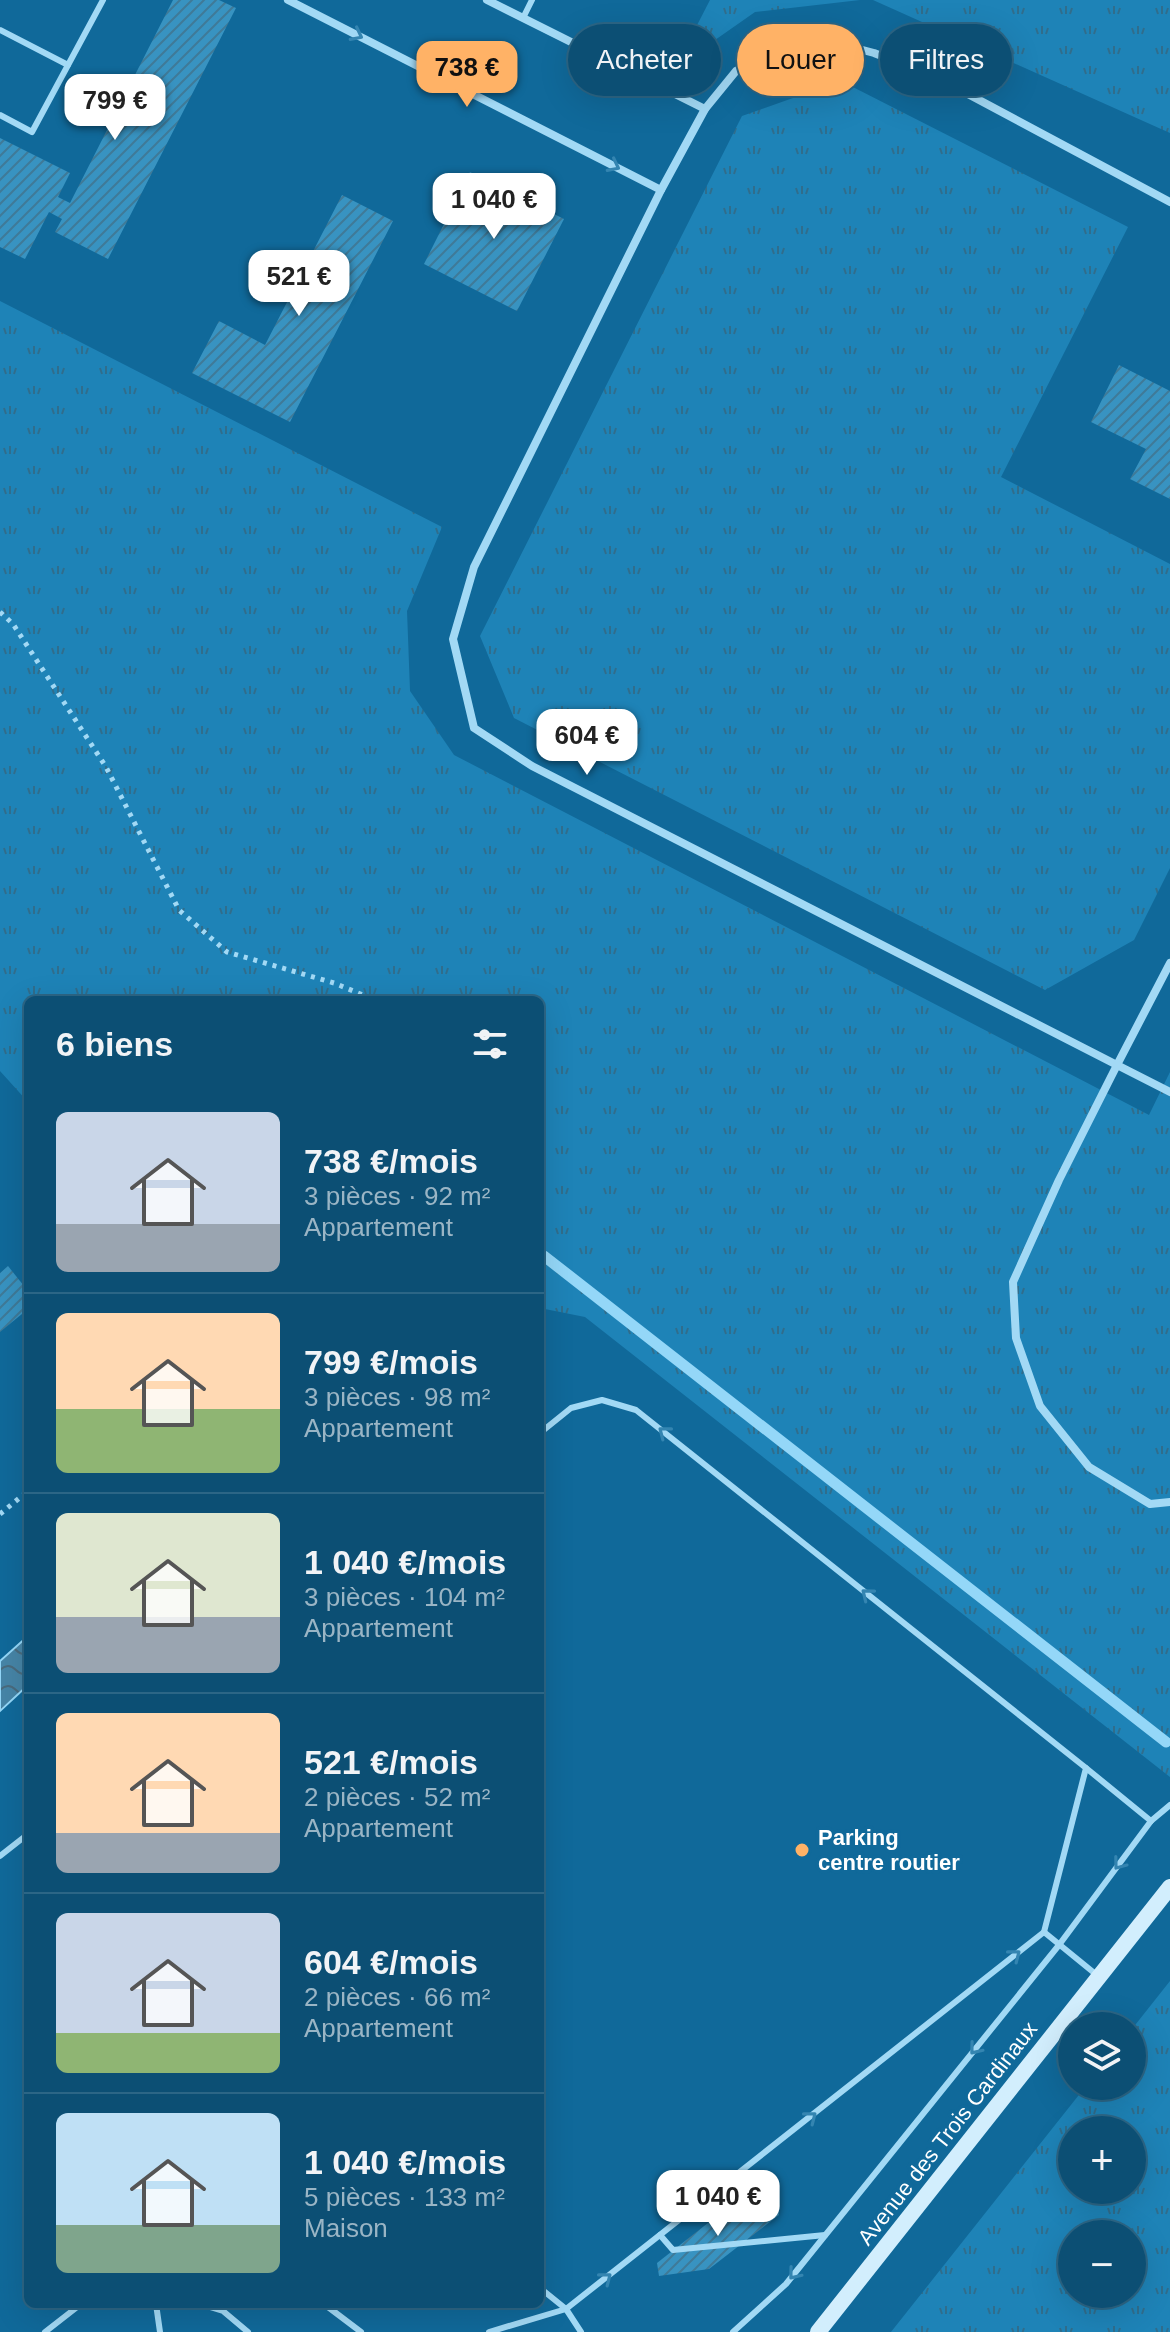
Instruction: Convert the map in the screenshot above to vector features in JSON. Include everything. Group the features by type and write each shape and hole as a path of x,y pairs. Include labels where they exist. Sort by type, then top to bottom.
{"main road":[{"name":"Avenue des Trois Cardinaux","path":"818,2332 1170,1887"}],"street":[{"path":"288,0 661,190"},
{"path":"487,0 705,109"},
{"path":"1170,202 936,77 874,53 825,40 779,51 736,71 705,109 661,190 474,567 453,639 474,728 532,766 1170,1092"},
{"path":"1170,963 1059,1180 1013,1282 1016,1338 1040,1406 1089,1467 1150,1504 1170,1502"}],"lane":[{"path":"0,115 32,132 103,0"},
{"path":"523,18 532,0"},
{"path":"0,30 68,65"},
{"path":"544,1430 571,1408 602,1400 636,1410 1151,1821"},
{"path":"489,2332 566,2309 1044,1932 1086,1768"},
{"path":"733,2332 786,2284 1059,1945 1151,1821 1170,1805"},
{"path":"0,1856 24,1837"},
{"path":"1044,1932 1098,1977"},
{"path":"660,2235 673,2250 825,2235"},
{"path":"544,2291 566,2309 581,2332"},
{"path":"45,2332 76,2308"},
{"path":"157,2308 160,2332"},
{"path":"213,2308 223,2311 248,2332"},
{"path":"329,2308 361,2332"}],"path":[{"path":"0,612 13,624 106,767 179,910 227,952 334,983 365,996"},
{"path":"0,1514 24,1494"}],"green space":[{"path":"710,0 860,0 755,12 721,36 721,24 698,24"},
{"path":"873,0 1170,0 1170,133 1012,62 1012,24 927,24"},
{"path":"864,93 1128,227 1001,477 1170,564 1170,868 1134,940 1045,990 514,718 480,636 742,116 799,96 864,96"},
{"path":"0,301 442,527 407,611 410,691 454,755 1149,1115 1170,1072 1170,1777 585,1317 544,1309 544,996 24,996 24,1098 0,1071"},
{"path":"1170,1981 1170,2332 891,2332 1058,2121 1058,2204 1146,2204 1146,2116 1062,2116 1075,2100 1146,2100 1145,2012"}],"water":[{"path":"24,1640 24,1689 0,1711 0,1661"}],"building":[{"path":"173,0 219,0 236,8 108,259 55,232 62,219 49,212 25,259 0,247 0,138 70,173 58,197 70,203"},
{"path":"470,172 564,219 517,311 424,264"},
{"path":"342,195 393,221 290,422 192,373 219,321 265,345"},
{"path":"1119,365 1170,391 1170,499 1130,479 1146,449 1091,422"},
{"path":"8,1266 24,1286 24,1312 0,1332 0,1273"},
{"path":"777,2201 779,2215 709,2269 659,2276 657,2263 727,2208"}],"waterway":[{"path":"544,1256 1166,1742"}],"place":[{"name":"Parking centre routier","path":"802,1850"}]}
